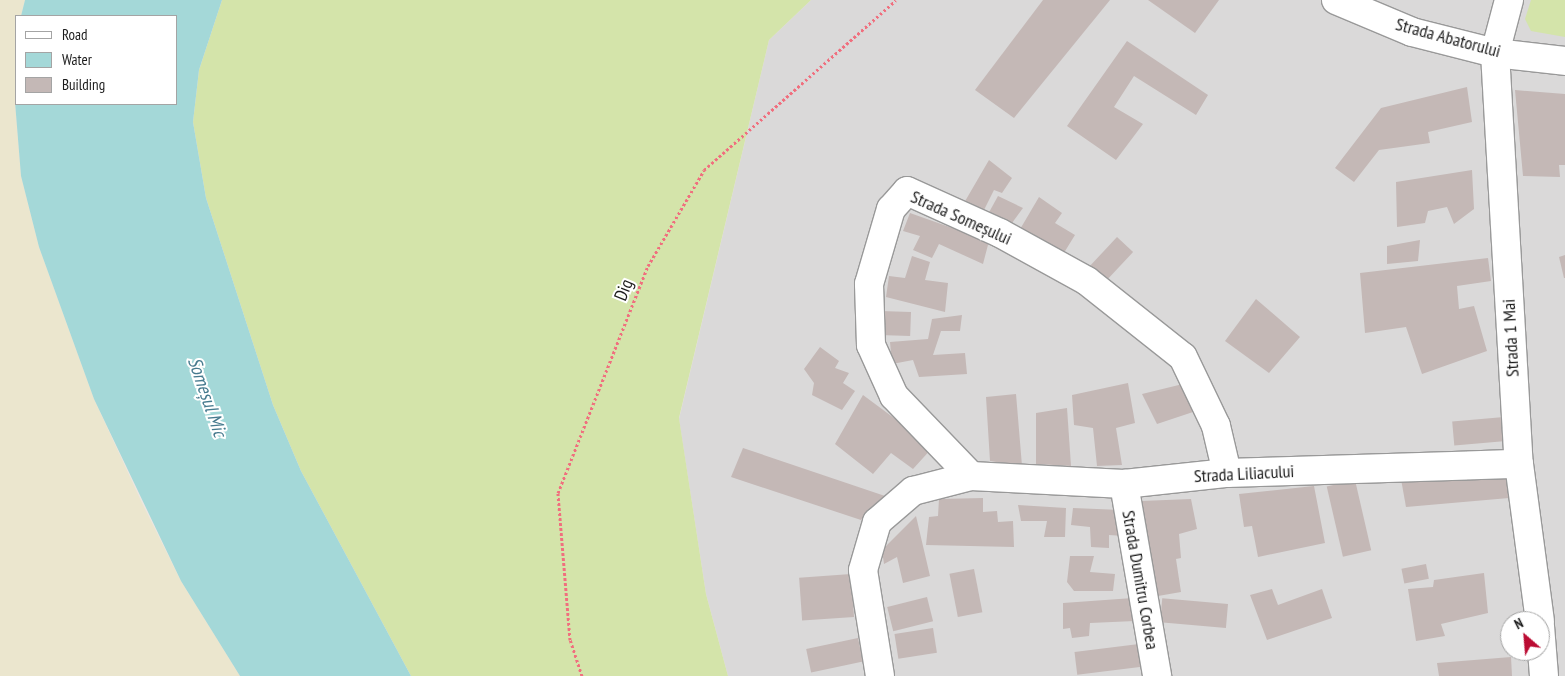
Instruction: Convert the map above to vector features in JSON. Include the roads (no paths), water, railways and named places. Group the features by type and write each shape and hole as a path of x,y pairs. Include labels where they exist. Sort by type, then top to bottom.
{"street":[{"name":"Strada Abatorului","path":"1336,0 1412,32 1495,53 1565,62"},
{"name":"Strada 1 Mai","path":"1509,0 1495,53 1519,464 1539,611"},
{"name":"Strada Someșului","path":"970,476 894,396 871,345 869,284 891,209 907,191 1000,233 1087,281 1183,357 1216,426 1227,473"},
{"name":"Strada Liliacului","path":"880,676 864,570 877,522 913,491 970,476 1124,484 1227,473 1519,464"},
{"name":"Strada Dumitru Corbea","path":"1124,484 1156,676"},
{"path":"1543,661 1544,676"}],"water":[{"name":"Someșul Mic","path":"25,0 222,0 199,70 193,122 206,198 273,405 301,471 411,676 240,676 181,581 94,399 39,247 21,176 15,105 178,105 178,15 21,15"}]}
